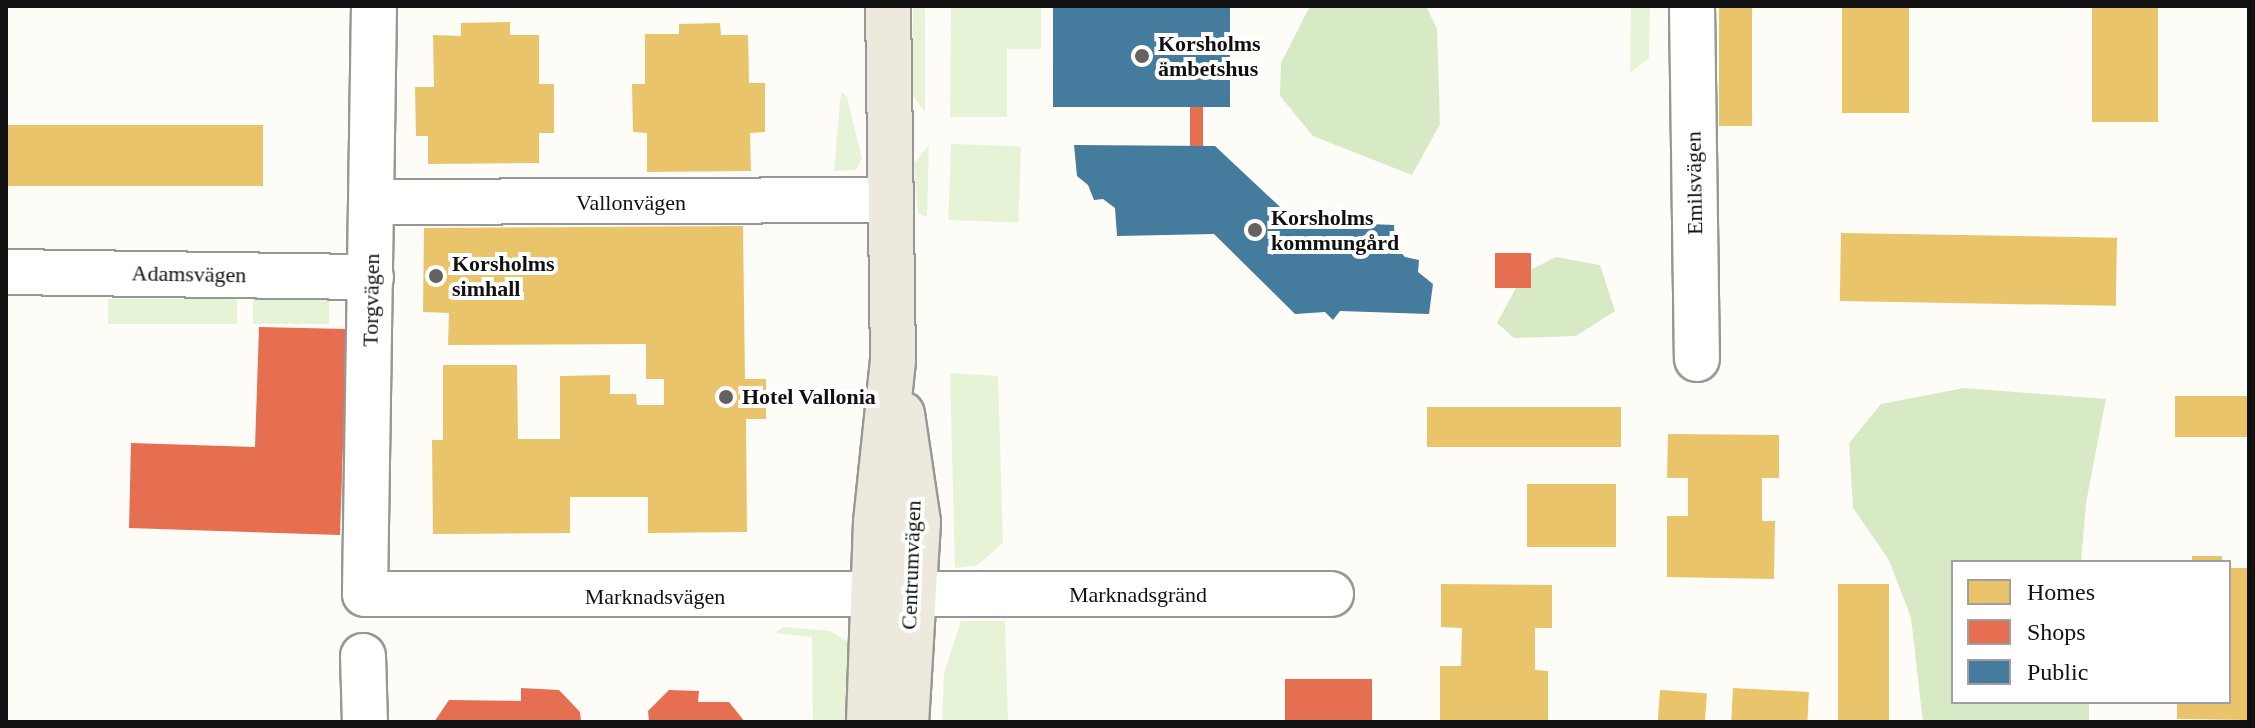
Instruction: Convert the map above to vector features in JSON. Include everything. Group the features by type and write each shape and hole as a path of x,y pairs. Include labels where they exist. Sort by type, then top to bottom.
{"main road":[{"name":"Centrumvägen","path":"888,6 893,361 910,597 906,722"},
{"name":"Centrumvägen","path":"869,722 910,597"}],"street":[{"name":"Torgvägen","path":"365,594 374,6"},
{"name":"Emilsvägen","path":"1692,6 1697,359"},
{"name":"Vallonvägen","path":"373,202 889,200"},
{"name":"Adamsvägen","path":"6,272 371,277"},
{"name":"Marknadsvägen","path":"365,594 910,597"},
{"name":"Marknadsgränd","path":"910,597 1331,594"},
{"path":"363,656 365,722"}],"green space":[{"path":"913,6 925,6 925,112 912,95"},
{"path":"951,6 1041,6 1041,49 1007,49 1007,117 950,117"},
{"path":"1310,6 1426,6 1437,29 1440,124 1412,175 1313,136 1280,96 1281,63"},
{"path":"1631,6 1650,6 1649,58 1630,73"},
{"path":"841,92 847,97 862,159 856,170 834,171"},
{"path":"951,144 1021,146 1018,222 948,220"},
{"path":"929,145 927,217 918,214 914,163"},
{"path":"1556,257 1600,265 1615,311 1576,336 1514,338 1497,323 1524,273"},
{"path":"253,298 329,298 329,324 253,324"},
{"path":"108,299 237,299 237,324 108,324"},
{"path":"950,373 998,376 1003,543 978,565 955,568"},
{"path":"1964,388 2106,399 2086,503 2081,560 1951,560 1951,704 2089,704 2089,722 1923,722 1911,618 1889,560 1853,508 1849,443 1881,404"},
{"path":"961,621 1005,621 1008,722 942,722 944,673"},
{"path":"783,627 830,631 848,642 854,658 855,722 813,722 812,637 776,633"}],"building: Homes":[{"path":"1719,6 1752,6 1752,126 1719,126"},
{"path":"1842,6 1909,6 1909,113 1842,113"},
{"path":"2092,6 2158,6 2158,122 2092,122"},
{"path":"510,22 510,35 539,35 539,84 554,84 554,133 539,133 539,163 428,164 428,136 416,136 415,87 434,87 433,35 461,36 461,23"},
{"path":"720,23 721,35 748,35 749,83 765,83 765,132 750,133 751,171 647,172 647,133 633,132 632,84 645,84 645,34 679,34 679,24"},
{"path":"6,125 263,125 263,186 6,186"},
{"path":"743,226 745,379 766,379 766,419 746,419 747,532 648,533 648,497 570,497 570,533 433,534 432,440 443,440 443,365 517,365 518,439 560,439 560,376 610,375 610,394 636,394 637,405 664,405 664,379 646,379 646,344 448,345 449,313 423,312 424,228"},
{"path":"1841,233 2117,238 2116,306 1840,301"},
{"path":"2175,396 2249,396 2249,437 2175,437"},
{"path":"1427,407 1621,407 1621,447 1427,447"},
{"path":"1668,434 1779,435 1779,478 1762,478 1762,521 1775,521 1774,579 1667,577 1667,516 1688,516 1688,478 1667,478"},
{"path":"1527,484 1616,484 1616,547 1527,547"},
{"path":"2192,556 2222,556 2222,560 2192,560"},
{"path":"2231,568 2249,568 2249,720 2177,719 2177,704 2231,704"},
{"path":"1441,584 1552,585 1552,628 1535,628 1535,670 1548,671 1548,722 1440,722 1440,666 1461,666 1462,628 1441,627"},
{"path":"1838,584 1889,584 1889,722 1838,722"},
{"path":"1733,688 1809,692 1807,722 1731,722"},
{"path":"1660,690 1707,693 1705,722 1658,722"}],"building: Shops":[{"path":"1190,107 1203,107 1203,146 1190,146"},
{"path":"1495,253 1531,253 1531,288 1495,288"},
{"path":"259,327 347,329 340,535 129,528 131,443 255,447"},
{"path":"1285,679 1372,679 1372,722 1285,722"},
{"path":"521,688 559,690 580,712 581,722 434,722 449,700 521,701"},
{"path":"669,690 699,691 698,702 729,702 745,722 649,722 648,711"}],"building: Public":[{"name":"Korsholms ämbetshus","path":"1053,6 1230,6 1230,107 1053,107"},
{"name":"Korsholms kommungård","path":"1074,145 1215,146 1295,221 1394,225 1395,246 1405,257 1419,260 1418,272 1433,284 1429,314 1340,311 1333,320 1325,312 1295,314 1214,234 1117,236 1115,208 1103,199 1094,200 1088,185 1077,176"}],"place":[{"name":"Korsholms ämbetshus","path":"1142,56"},
{"name":"Korsholms kommungård","path":"1255,230"},
{"name":"Korsholms simhall","path":"436,276"},
{"name":"Hotel Vallonia","path":"726,397"}]}
